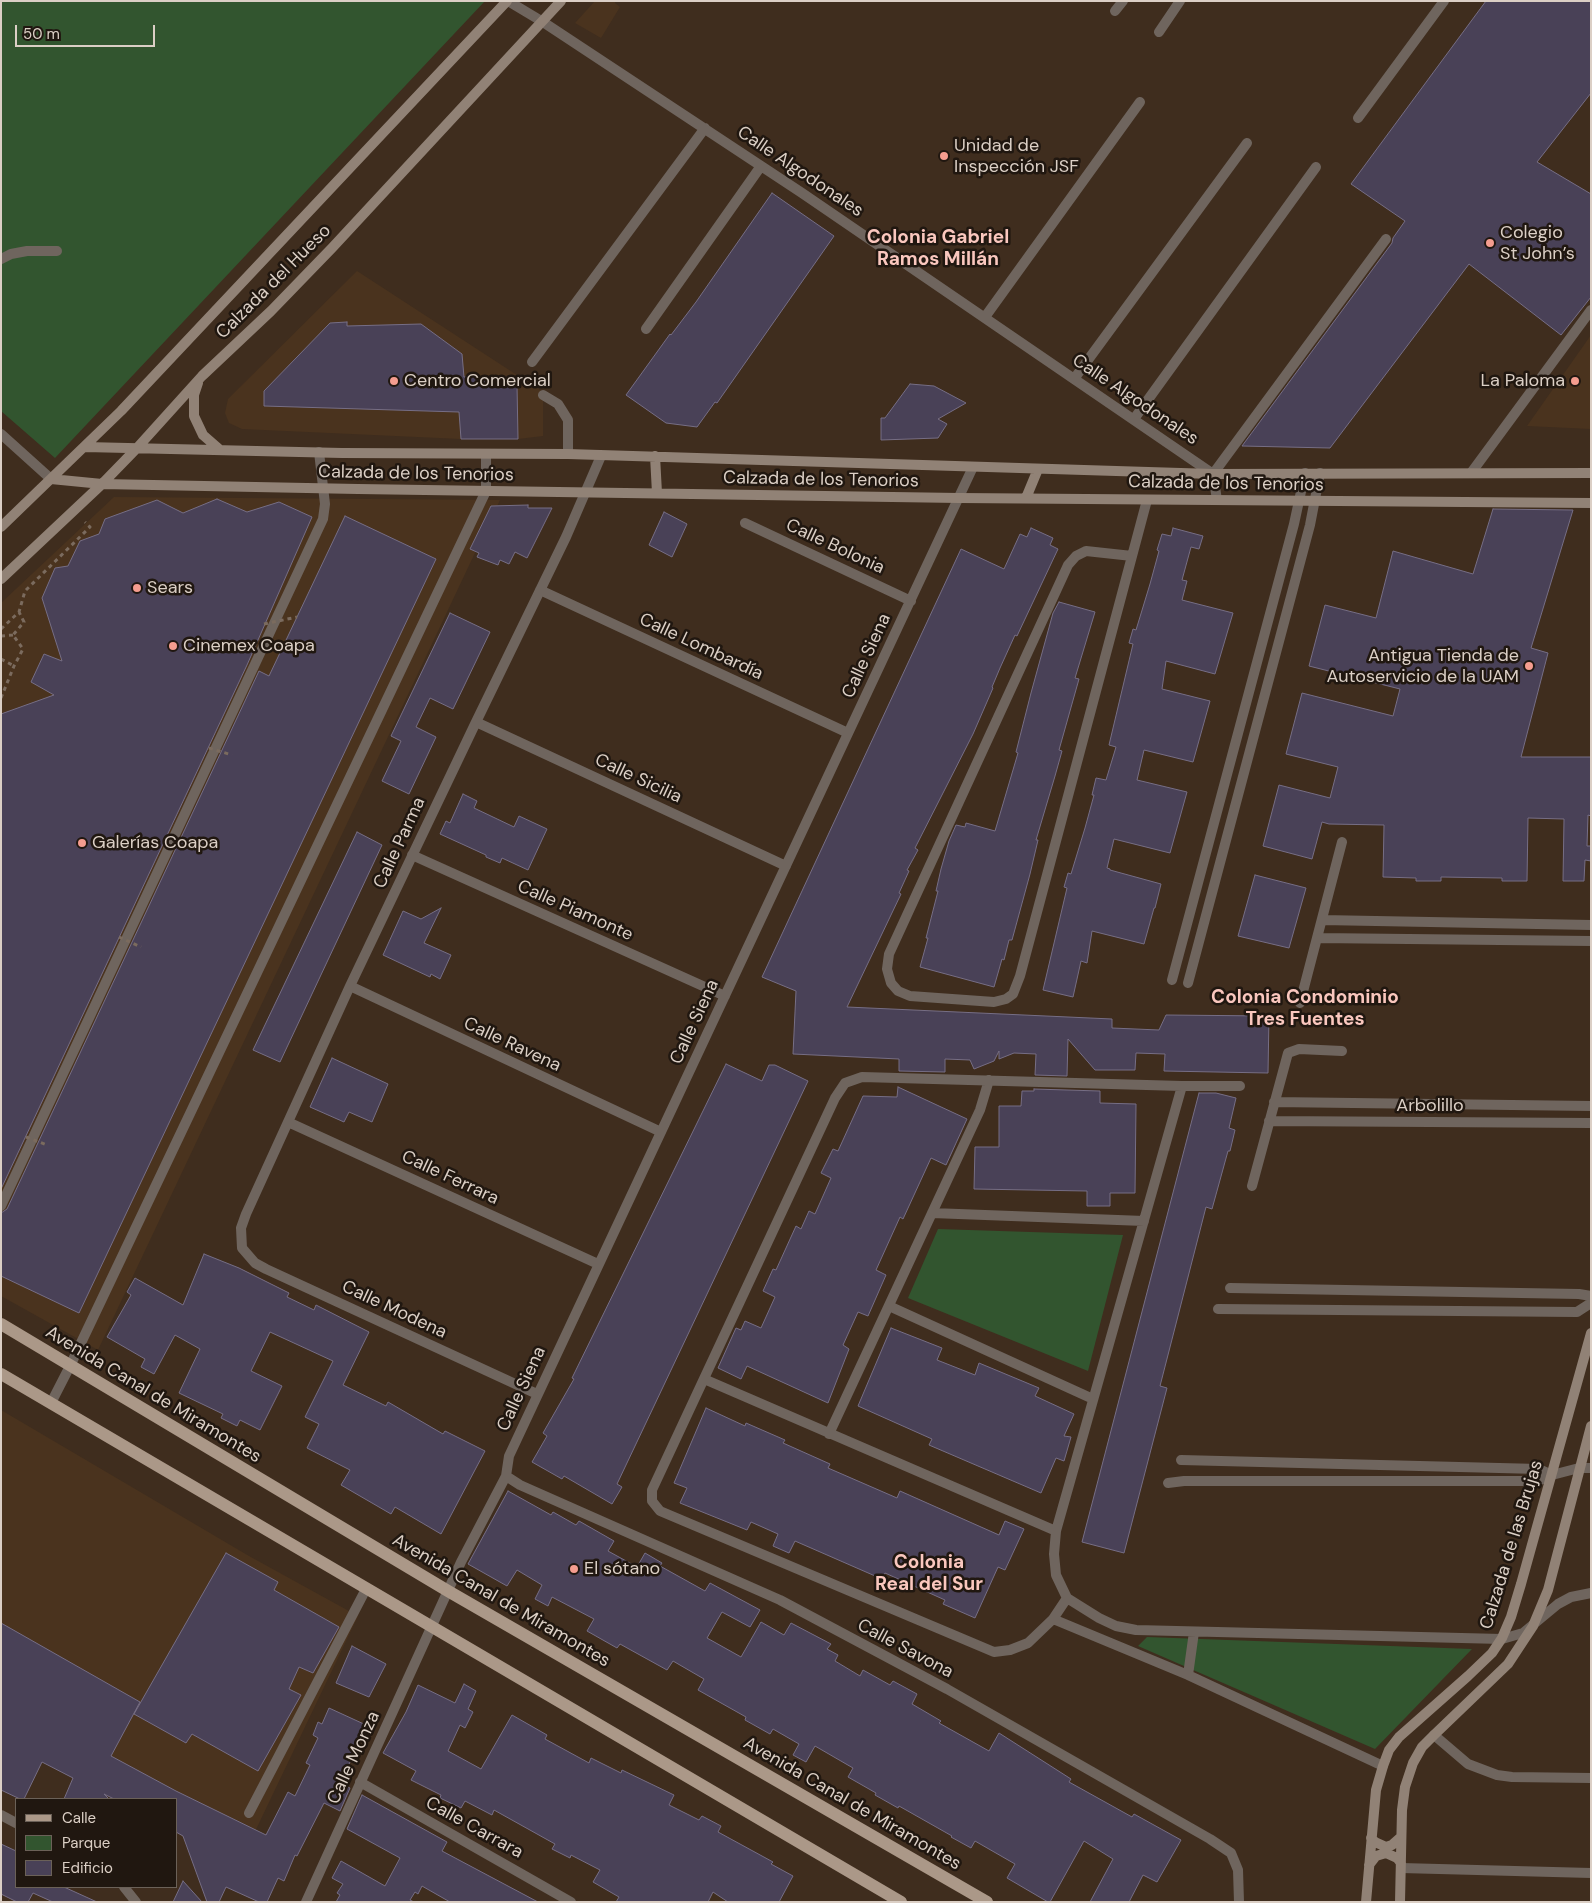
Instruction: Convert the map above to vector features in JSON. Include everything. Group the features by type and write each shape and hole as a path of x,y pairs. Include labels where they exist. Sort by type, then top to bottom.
{"main road":[{"name":"Avenida Canal de Miramontes","path":"1,1324 448,1591 987,1902"},
{"path":"1,1374 901,1902"}],"street":[{"name":"Calle Algodonales","path":"508,1 762,166 1213,474"},
{"name":"Calzada del Hueso","path":"1,527 121,411 508,1"},
{"name":"Calzada del Hueso","path":"1,579 102,484 202,376 271,311 332,248 561,1"},
{"path":"1115,11 1123,1"},
{"path":"1159,32 1180,1"},
{"path":"1358,118 1444,1"},
{"path":"985,317 1140,102"},
{"path":"532,362 705,128"},
{"path":"1074,378 1247,142"},
{"path":"646,328 762,166"},
{"path":"1134,419 1316,167"},
{"path":"1217,500 1213,474 1386,239"},
{"path":"1,259 11,254 27,251 57,251"},
{"path":"1471,473 1591,310"},
{"path":"202,376 194,395 194,416 203,435 219,449"},
{"path":"543,395 558,404 568,420 568,454"},
{"path":"1,434 51,479"},
{"name":"Calzada de los Tenorios","path":"85,446 319,452 655,456 1213,474 1591,473"},
{"path":"1,1206 323,520 325,504 319,452"},
{"path":"51,1403 486,491 486,454"},
{"name":"Calle Parma","path":"242,1248 241,1228 246,1214 350,986 566,537 601,456"},
{"path":"655,456 657,493"},
{"name":"Calle Siena","path":"448,1591 506,1476 508,1456 973,467"},
{"path":"1026,498 1038,469"},
{"path":"1172,980 1300,501 1304,473"},
{"path":"1188,983 1310,525 1320,473"},
{"name":"Calzada de los Tenorios","path":"51,479 102,484 586,493 1591,503"},
{"path":"1132,556 1086,551 1076,556 1068,565 888,954 887,969 891,983 898,991 910,996 994,1002 1006,999 1013,994 1020,976 1147,500"},
{"name":"Calle Bolonia","path":"746,523 911,601"},
{"name":"Calle Lombardía","path":"540,590 848,733"},
{"name":"Calle Sicilia","path":"476,722 786,866"},
{"path":"1300,1003 1342,842"},
{"name":"Calle Piamonte","path":"412,855 725,996"},
{"path":"1322,920 1591,925"},
{"path":"1317,938 1591,941"},
{"name":"Calle Ravena","path":"350,986 661,1132"},
{"path":"1252,1186 1288,1053 1299,1049 1342,1051"},
{"path":"1067,1598 1053,1619 1028,1643 1010,1650 994,1652 660,1511 652,1501 652,1490 835,1098 845,1083 862,1077 1240,1086"},
{"path":"829,1434 980,1110 989,1080"},
{"path":"1182,1086 1056,1531 1054,1554 1056,1575 1067,1598 1116,1626 1136,1630 1476,1640 1512,1638 1533,1626 1558,1604 1571,1597 1591,1593"},
{"name":"Arbolillo","path":"1274,1102 1591,1106"},
{"name":"Arbolillo","path":"1269,1121 1591,1123"},
{"name":"Calle Ferrara","path":"288,1122 598,1264"},
{"path":"932,1213 1144,1221"},
{"name":"Calle Modena","path":"242,1248 256,1263 266,1269 537,1394"},
{"path":"1230,1288 1579,1294 1591,1296"},
{"path":"1218,1309 1577,1312 1591,1303"},
{"path":"889,1306 1093,1399"},
{"name":"Calzada de las Brujas","path":"1366,1902 1376,1790 1382,1766 1389,1750 1399,1737 1492,1653 1502,1638 1511,1617 1591,1333"},
{"path":"704,1380 1056,1531"},
{"path":"1400,1902 1402,1810 1405,1787 1414,1763 1422,1748 1434,1735 1508,1664 1533,1626 1548,1590 1591,1426"},
{"path":"1181,1460 1540,1469 1552,1475"},
{"path":"1168,1484 1184,1481 1538,1481 1579,1468 1591,1468"},
{"name":"Calle Savona","path":"506,1476 520,1485 780,1600 947,1690 1210,1838 1231,1853 1238,1870 1239,1902"},
{"path":"249,1814 366,1589"},
{"name":"Calle Monza","path":"306,1902 448,1591"},
{"path":"1053,1619 1188,1675 1382,1766"},
{"path":"1188,1675 1194,1632"},
{"path":"1434,1735 1468,1764 1497,1775 1512,1777 1591,1778"},
{"name":"Calle Carrara","path":"360,1782 571,1902"},
{"path":"2,1816 15,1822"},
{"path":"1371,1838 1386,1847 1392,1845 1401,1837"},
{"path":"1370,1865 1376,1856 1386,1853 1397,1858 1401,1866"},
{"path":"1401,1866 1591,1872"},
{"path":"125,1888 136,1902"}],"path":[{"path":"1,629 19,612 25,591 90,527 85,522"},
{"path":"1,636 13,635 24,622 19,612"},
{"path":"264,624 297,617"},
{"path":"1,698 23,649 13,635"},
{"path":"1,659 14,666"},
{"path":"208,748 232,755"},
{"path":"119,937 141,946"},
{"path":"26,1137 47,1145"}],"shaded area":[{"path":"595,1 615,1 620,7 601,38 575,23"},
{"path":"357,271 543,392 543,436 518,439 461,439 242,429 229,423 225,413 228,399"},
{"name":"La Paloma","path":"1591,335 1591,429 1527,426"},
{"name":"Galerías Coapa","path":"114,497 500,500 98,1350 1,1296 1,603"},
{"path":"1,1410 249,1556 358,1616 239,1865 178,1801 178,1798 112,1798 1,1740"}],"green space":[{"path":"1,1 485,1 55,458 1,411"},
{"path":"938,1229 1123,1235 1088,1371 908,1298"},
{"path":"1147,1637 1472,1649 1375,1749 1138,1646"}],"building":[{"name":"Colegio St John’s","path":"1486,1 1591,1 1591,93 1537,162 1591,194 1591,297 1561,335 1469,264 1330,448 1242,446 1392,243 1393,238 1405,221 1351,184"},
{"path":"772,193 834,236 717,403 715,402 697,427 666,423 626,395 670,334 696,302"},
{"name":"Centro Comercial","path":"347,322 347,326 421,324 462,354 464,377 510,377 517,385 518,439 461,439 459,412 264,406 264,391 330,323"},
{"path":"910,384 934,386 966,403 938,419 947,424 938,438 881,440 881,418 885,418"},
{"name":"Galerías Coapa","path":"217,499 247,512 279,502 312,517 247,665 1,1189 1,714 54,695 31,682 44,654 62,661 42,598 55,568 68,566 80,541 99,534 105,519 157,500 183,513"},
{"path":"528,505 528,508 552,508 527,558 515,552 509,564 500,560 498,565 477,557 479,553 470,549 491,506"},
{"path":"1493,509 1573,510 1531,648 1548,653 1521,757 1591,757 1591,816 1588,815 1587,846 1591,846 1591,861 1585,860 1584,881 1563,881 1564,819 1528,818 1527,881 1502,881 1502,878 1441,877 1441,881 1416,881 1416,878 1383,877 1384,825 1329,824 1322,822 1312,859 1263,846 1279,785 1330,798 1338,767 1286,754 1302,693 1393,716 1400,689 1309,666 1325,605 1376,618 1393,551 1473,574"},
{"path":"664,512 687,524 672,557 649,545"},
{"path":"345,516 436,559 79,1313 1,1276 1,1213 7,1209 259,671 269,676"},
{"path":"1031,528 1053,538 1050,545 1058,549 1017,636 1015,635 973,734 915,848 918,850 907,870 909,871 899,893 901,894 847,1007 1112,1019 1112,1028 1159,1030 1166,1015 1269,1016 1268,1073 1164,1071 1165,1054 1136,1053 1135,1070 1095,1070 1068,1039 1067,1076 1035,1075 1036,1054 1014,1053 999,1059 999,1051 994,1061 974,1069 970,1060 945,1059 945,1072 899,1071 899,1059 793,1054 796,991 762,977 961,549 1004,569 1020,534 1027,537"},
{"path":"1173,528 1203,536 1199,549 1191,547 1182,580 1187,581 1182,600 1233,613 1215,674 1166,661 1162,689 1210,701 1193,762 1144,750 1137,780 1187,792 1170,853 1114,839 1107,868 1161,884 1155,908 1144,944 1092,931 1087,963 1081,961 1073,997 1043,990 1067,888 1064,887 1068,873 1071,874 1085,828 1094,795 1092,795 1096,778 1106,780 1116,747 1109,745 1133,644 1129,643 1133,629 1136,630 1150,584 1162,534 1171,536"},
{"path":"1059,602 1095,612 1075,678 1079,679 1059,750 1062,751 1036,840 1038,840 1030,874 1012,940 1009,940 994,987 920,967 928,938 926,938 938,891 936,891 941,869 956,825 965,827 966,823 995,831 1018,753 1016,752 1053,613"},
{"path":"450,613 490,632 453,709 430,698 416,727 436,737 409,794 382,781 401,741 391,736"},
{"path":"463,794 477,801 474,808 514,827 519,816 547,829 528,870 502,858 500,863 440,834 446,821 450,823"},
{"path":"357,832 382,845 280,1062 253,1050"},
{"path":"1255,875 1306,888 1289,948 1238,936"},
{"path":"441,908 424,943 451,955 440,979 431,974 430,977 383,955 403,911 421,919"},
{"path":"332,1058 388,1084 372,1122 349,1112 344,1122 310,1107"},
{"path":"726,1064 762,1081 769,1065 775,1065 808,1081 617,1484 622,1487 612,1504 564,1476 562,1479 532,1462 547,1436 543,1433 574,1379 572,1378"},
{"path":"898,1087 967,1119 946,1165 931,1158 903,1219 900,1217 876,1270 886,1275 868,1316 858,1312 843,1345 849,1349 828,1403 747,1366 741,1379 718,1368 736,1328 741,1330 745,1321 761,1328 775,1297 763,1291 773,1269 776,1270 796,1226 801,1229 809,1211 815,1214 831,1178 821,1173 833,1149 838,1151 863,1096 897,1097"},
{"path":"1034,1089 1100,1091 1100,1103 1136,1104 1135,1193 1110,1193 1110,1206 1087,1206 1087,1191 974,1189 975,1147 999,1147 999,1106 1021,1106 1022,1091 1034,1091"},
{"path":"1199,1093 1216,1093 1236,1098 1229,1128 1235,1130 1212,1209 1206,1207 1160,1386 1167,1388 1124,1553 1082,1542"},
{"path":"204,1254 239,1268 289,1293 287,1297 314,1310 316,1305 369,1332 343,1385 386,1406 388,1402 443,1434 445,1431 485,1451 441,1534 395,1507 391,1514 341,1485 350,1470 307,1448 319,1424 305,1417 333,1361 270,1332 251,1371 282,1386 260,1430 240,1420 237,1426 221,1418 223,1414 179,1393 200,1349 175,1335 154,1374 141,1367 145,1359 107,1337 131,1295 127,1292 135,1278 183,1305"},
{"path":"891,1328 942,1348 937,1360 975,1375 979,1363 1039,1388 1035,1396 1074,1414 1064,1436 1071,1437 1064,1461 1056,1458 1041,1493 929,1445 932,1439 858,1406"},
{"path":"706,1408 745,1426 746,1423 785,1440 783,1443 830,1464 828,1468 897,1498 900,1491 999,1535 1005,1521 1024,1529 1005,1570 998,1567 975,1618 943,1604 945,1600 885,1573 882,1579 795,1541 789,1553 773,1546 778,1534 751,1522 747,1530 680,1503 687,1488 674,1483"},
{"path":"508,1491 551,1515 553,1512 576,1525 579,1521 614,1541 608,1551 637,1567 645,1553 662,1563 660,1566 705,1591 710,1583 760,1610 750,1627 722,1612 707,1638 741,1657 761,1622 784,1635 791,1623 831,1644 827,1649 838,1655 835,1661 860,1676 863,1670 890,1685 893,1681 917,1694 912,1704 941,1721 939,1723 989,1751 999,1733 1071,1779 1069,1782 1132,1817 1134,1814 1181,1840 1157,1882 1143,1875 1129,1902 1090,1902 1113,1859 1084,1841 1050,1902 1048,1902 1007,1878 1015,1864 975,1841 971,1848 899,1806 898,1808 875,1795 876,1793 848,1777 853,1768 815,1746 806,1762 793,1755 799,1744 773,1729 770,1734 745,1720 746,1717 698,1690 704,1679 673,1661 667,1670 620,1644 617,1648 587,1631 594,1619 552,1597 548,1606 535,1599 542,1585 517,1570 507,1586 468,1564"},
{"path":"226,1553 278,1582 274,1590 339,1627 313,1673 299,1667 289,1689 301,1695 258,1771 192,1734 186,1743 134,1714"},
{"path":"1,1623 140,1702 111,1756 176,1791 266,1835 288,1792 295,1796 310,1765 306,1763 318,1738 313,1735 318,1722 322,1724 329,1708 366,1725 340,1783 350,1788 340,1811 324,1803 297,1856 295,1855 284,1881 278,1878 267,1902 259,1902 226,1887 219,1902 207,1902 183,1836 178,1833 178,1798 112,1798 104,1794 108,1798 64,1798 73,1778 42,1762 24,1798 18,1798 1,1790"},
{"path":"352,1646 386,1664 369,1697 336,1683"},
{"path":"464,1684 476,1691 468,1709 473,1712 465,1728 460,1725 448,1751 481,1769 512,1715 547,1735 545,1739 589,1763 591,1758 621,1773 622,1770 674,1795 669,1805 699,1820 702,1816 721,1826 718,1832 773,1862 771,1864 793,1876 779,1902 728,1902 713,1892 708,1902 616,1902 619,1897 593,1882 600,1870 571,1855 570,1858 552,1849 555,1844 494,1810 492,1815 465,1801 461,1808 440,1798 441,1795 411,1780 416,1771 383,1753 406,1712 418,1685 455,1703"},
{"path":"362,1795 447,1842 442,1851 538,1902 450,1902 422,1886 418,1894 415,1892 410,1900 414,1902 336,1902 340,1895 337,1893 343,1884 332,1878 341,1861 385,1886 400,1858 347,1829"},
{"path":"1,1844 15,1851 15,1888 66,1888 97,1902 53,1902 33,1893 28,1902 17,1902 1,1894"},
{"path":"183,1881 202,1902 173,1902"}],"place":[{"name":"Unidad de Inspección JSF","path":"944,156"},
{"name":"Colegio St John’s","path":"1490,243"},
{"name":"Centro Comercial","path":"394,381"},
{"name":"La Paloma","path":"1575,381"},
{"name":"Sears","path":"137,588"},
{"name":"Cinemex Coapa","path":"173,646"},
{"name":"Antigua Tienda de Autoservicio de la UAM","path":"1529,666"},
{"name":"Galerías Coapa","path":"82,843"},
{"name":"El sótano","path":"574,1569"}],"district":[{"name":"Colonia Gabriel Ramos Millán","path":"938,249"},
{"name":"Colonia Condominio Tres Fuentes","path":"1305,1009"},
{"name":"Colonia Real del Sur","path":"929,1574"}]}
